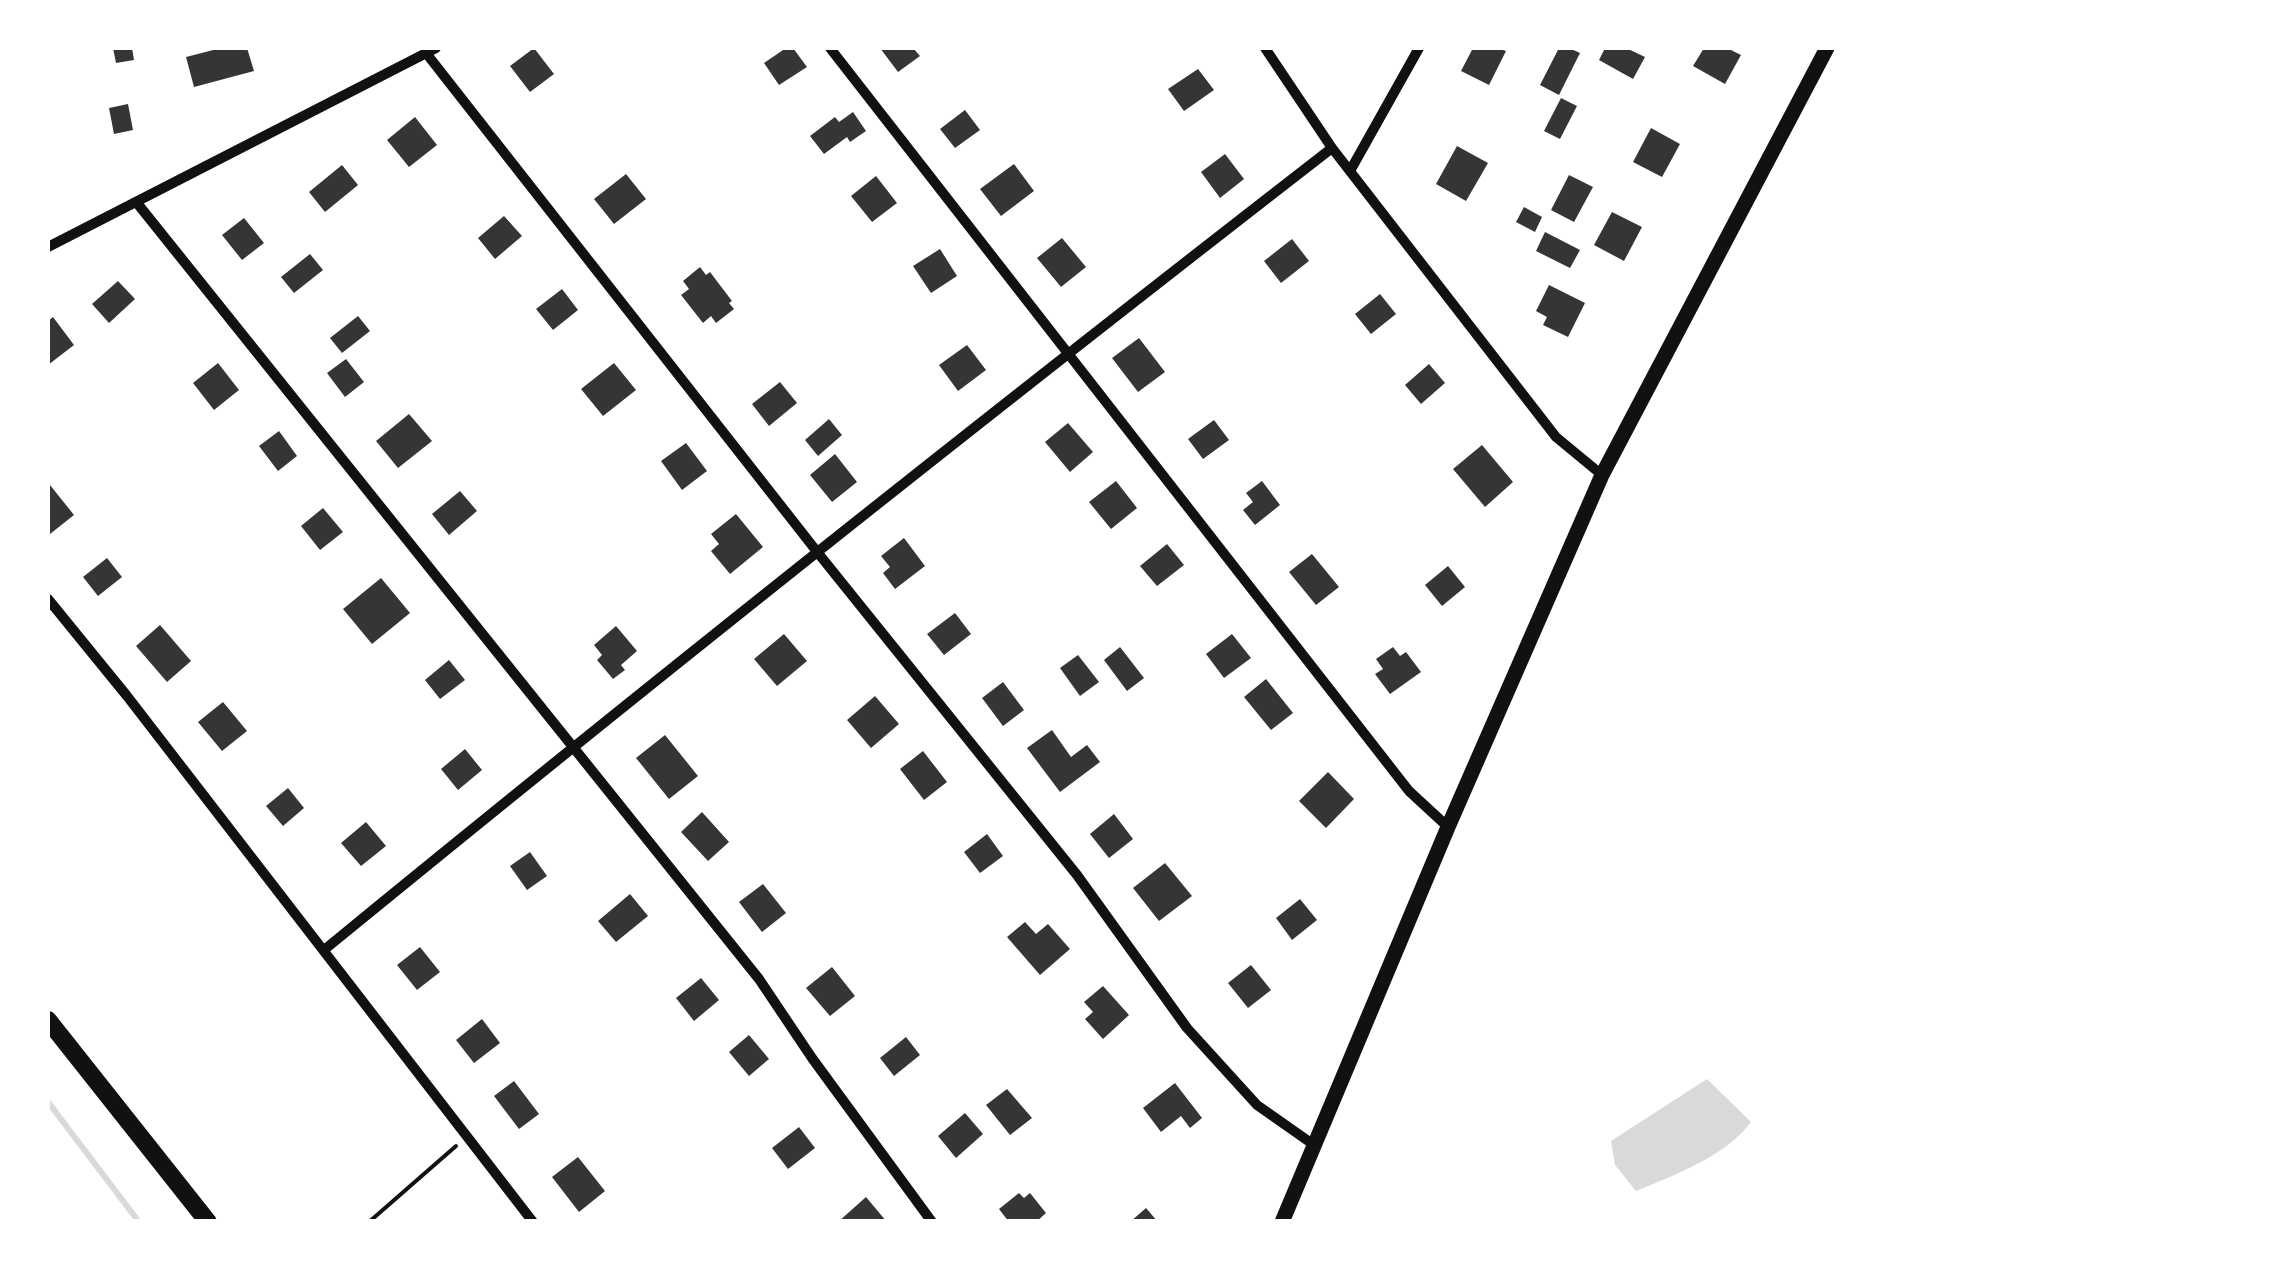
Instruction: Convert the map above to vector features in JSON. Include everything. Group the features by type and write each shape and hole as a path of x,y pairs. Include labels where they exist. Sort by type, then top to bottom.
{"main road":[{"path":"1282,1222 1602,476 1827,48"},
{"path":"48,1020 208,1222"}],"street":[{"path":"830,48 1409,791 1448,828"},
{"path":"1265,48 1332,148 1556,437 1602,476"},
{"path":"1350,171 1419,48"},
{"path":"48,247 431,50 818,553 1078,875 1187,1028 1257,1106 1314,1146"},
{"path":"324,950 571,747 1332,148"},
{"path":"137,203 758,979 932,1222"},
{"path":"48,599 533,1222"}],"path":[{"path":"369,1222 468,1136"}],"shaded area":[{"path":"1707,1079 1751,1122 1714,1155 1636,1191 1615,1165 1611,1141"}],"building":[{"path":"113,48 132,48 134,60 116,63"},
{"path":"221,48 247,48 254,71 194,87 186,57"},
{"path":"534,48 554,74 530,92 510,66"},
{"path":"786,48 793,48 807,67 779,85 764,63"},
{"path":"880,48 913,48 920,56 898,72"},
{"path":"1473,48 1506,51 1489,85 1461,71"},
{"path":"1559,48 1580,53 1559,95 1540,85"},
{"path":"1605,48 1626,48 1645,57 1633,79 1599,60"},
{"path":"1704,48 1727,48 1741,55 1725,84 1693,66"},
{"path":"1198,69 1214,90 1184,111 1168,89"},
{"path":"1561,98 1577,106 1560,139 1544,131"},
{"path":"128,104 133,130 114,134 109,108"},
{"path":"965,110 980,130 955,148 940,129"},
{"path":"853,112 866,131 850,142 847,137 824,154 810,136 835,117 839,122"},
{"path":"415,117 437,145 409,167 387,140"},
{"path":"1651,128 1680,144 1662,177 1633,162"},
{"path":"1457,146 1488,163 1466,201 1436,184"},
{"path":"1225,154 1244,179 1220,198 1201,172"},
{"path":"1014,164 1034,191 1001,216 980,189"},
{"path":"342,165 358,185 325,212 309,192"},
{"path":"626,174 646,199 614,224 594,199"},
{"path":"1569,175 1593,187 1574,222 1551,210"},
{"path":"876,176 897,203 872,222 851,196"},
{"path":"1524,207 1542,217 1535,232 1516,222"},
{"path":"1612,212 1642,227 1624,261 1594,245"},
{"path":"504,216 522,236 495,259 478,238"},
{"path":"244,218 264,243 242,260 222,235"},
{"path":"1545,232 1580,250 1570,268 1536,251"},
{"path":"1062,238 1086,267 1061,287 1037,258"},
{"path":"1292,239 1309,261 1281,283 1264,261"},
{"path":"940,249 957,276 931,293 913,266"},
{"path":"310,254 323,270 294,293 281,277"},
{"path":"700,267 706,275 710,272 732,301 729,303 734,309 716,323 711,316 703,323 681,295 689,289 683,281"},
{"path":"118,281 135,299 109,323 92,304"},
{"path":"1549,285 1585,303 1568,337 1543,325 1547,317 1536,311"},
{"path":"562,289 578,310 553,330 536,309"},
{"path":"1380,294 1396,314 1371,334 1355,314"},
{"path":"358,316 370,331 342,353 330,338"},
{"path":"53,317 74,345 48,365 48,321"},
{"path":"1139,338 1165,372 1138,392 1112,358"},
{"path":"967,345 986,370 958,391 939,365"},
{"path":"346,359 364,382 345,397 327,373"},
{"path":"218,363 239,390 214,410 193,383"},
{"path":"614,363 636,390 603,416 581,389"},
{"path":"1429,364 1445,383 1421,404 1405,385"},
{"path":"780,382 797,403 769,426 752,404"},
{"path":"409,414 432,441 398,468 376,441"},
{"path":"829,419 842,435 818,456 805,440"},
{"path":"1214,420 1229,440 1203,459 1188,439"},
{"path":"1068,423 1093,452 1070,472 1045,442"},
{"path":"279,431 297,456 278,471 259,446"},
{"path":"686,443 707,471 682,490 661,461"},
{"path":"1482,445 1513,482 1485,507 1453,469"},
{"path":"835,454 857,482 832,502 810,475"},
{"path":"1116,481 1137,508 1111,529 1089,502"},
{"path":"1262,481 1280,505 1255,525 1243,510 1253,502 1246,493"},
{"path":"48,487 74,515 50,534"},
{"path":"460,491 477,511 449,535 432,514"},
{"path":"323,508 343,532 320,550 301,526"},
{"path":"736,514 763,547 730,574 711,551 719,544 711,534"},
{"path":"904,538 925,566 895,589 883,573 890,567 881,556"},
{"path":"1167,544 1184,565 1157,586 1140,566"},
{"path":"1312,554 1339,587 1316,605 1289,572"},
{"path":"107,558 122,577 98,596 83,577"},
{"path":"1448,566 1465,587 1442,606 1425,585"},
{"path":"381,578 410,613 372,644 343,609"},
{"path":"955,613 971,634 944,655 927,634"},
{"path":"160,625 191,661 167,682 136,646"},
{"path":"616,626 637,651 621,665 625,670 613,679 597,660 602,655 594,645"},
{"path":"784,634 807,661 777,686 754,659"},
{"path":"1232,634 1251,658 1224,678 1206,654"},
{"path":"1120,647 1144,678 1127,691 1104,660"},
{"path":"1393,647 1400,656 1406,652 1421,672 1390,694 1375,674 1383,669 1376,659"},
{"path":"1078,655 1099,682 1080,696 1060,668"},
{"path":"449,660 465,680 440,699 425,680"},
{"path":"1266,679 1293,713 1271,730 1244,697"},
{"path":"1003,682 1024,710 1003,726 982,698"},
{"path":"875,696 899,724 871,748 847,720"},
{"path":"223,702 247,731 222,751 198,722"},
{"path":"1052,730 1071,757 1087,745 1100,762 1060,792 1027,748"},
{"path":"665,735 698,776 669,799 636,758"},
{"path":"465,749 482,770 458,790 441,769"},
{"path":"923,751 947,782 924,800 900,769"},
{"path":"1328,772 1354,799 1326,828 1299,801"},
{"path":"288,788 304,808 283,826 266,806"},
{"path":"702,812 729,842 708,861 681,832"},
{"path":"1114,814 1133,839 1109,858 1090,834"},
{"path":"366,822 386,846 361,866 341,843"},
{"path":"987,834 1003,856 980,873 964,852"},
{"path":"530,852 547,876 527,890 510,866"},
{"path":"1165,863 1192,896 1159,921 1133,888"},
{"path":"763,884 786,913 762,932 739,902"},
{"path":"630,894 648,916 616,942 598,921"},
{"path":"1300,899 1317,920 1292,940 1276,918"},
{"path":"1025,922 1036,934 1048,924 1070,949 1040,975 1007,937"},
{"path":"420,947 440,972 417,990 397,965"},
{"path":"1251,965 1271,990 1248,1008 1228,983"},
{"path":"832,967 855,996 830,1016 806,988"},
{"path":"701,978 719,1000 694,1021 676,998"},
{"path":"1103,986 1129,1015 1103,1039 1085,1019 1093,1012 1084,1002"},
{"path":"482,1019 500,1043 474,1063 456,1040"},
{"path":"749,1035 769,1059 749,1076 729,1052"},
{"path":"906,1037 920,1055 894,1076 880,1058"},
{"path":"514,1081 539,1114 519,1129 494,1096"},
{"path":"1175,1083 1202,1118 1190,1128 1181,1116 1161,1132 1143,1108"},
{"path":"1007,1089 1032,1118 1010,1135 986,1105"},
{"path":"965,1113 983,1134 956,1158 938,1136"},
{"path":"799,1127 815,1148 788,1169 772,1148"},
{"path":"578,1157 605,1191 579,1212 552,1177"},
{"path":"1019,1193 1024,1198 1030,1193 1046,1213 1036,1222 1009,1222 999,1209"},
{"path":"866,1197 887,1222 838,1222"},
{"path":"1146,1208 1158,1222 1130,1222"}],"waterway":[{"path":"48,1102 139,1222"}]}
